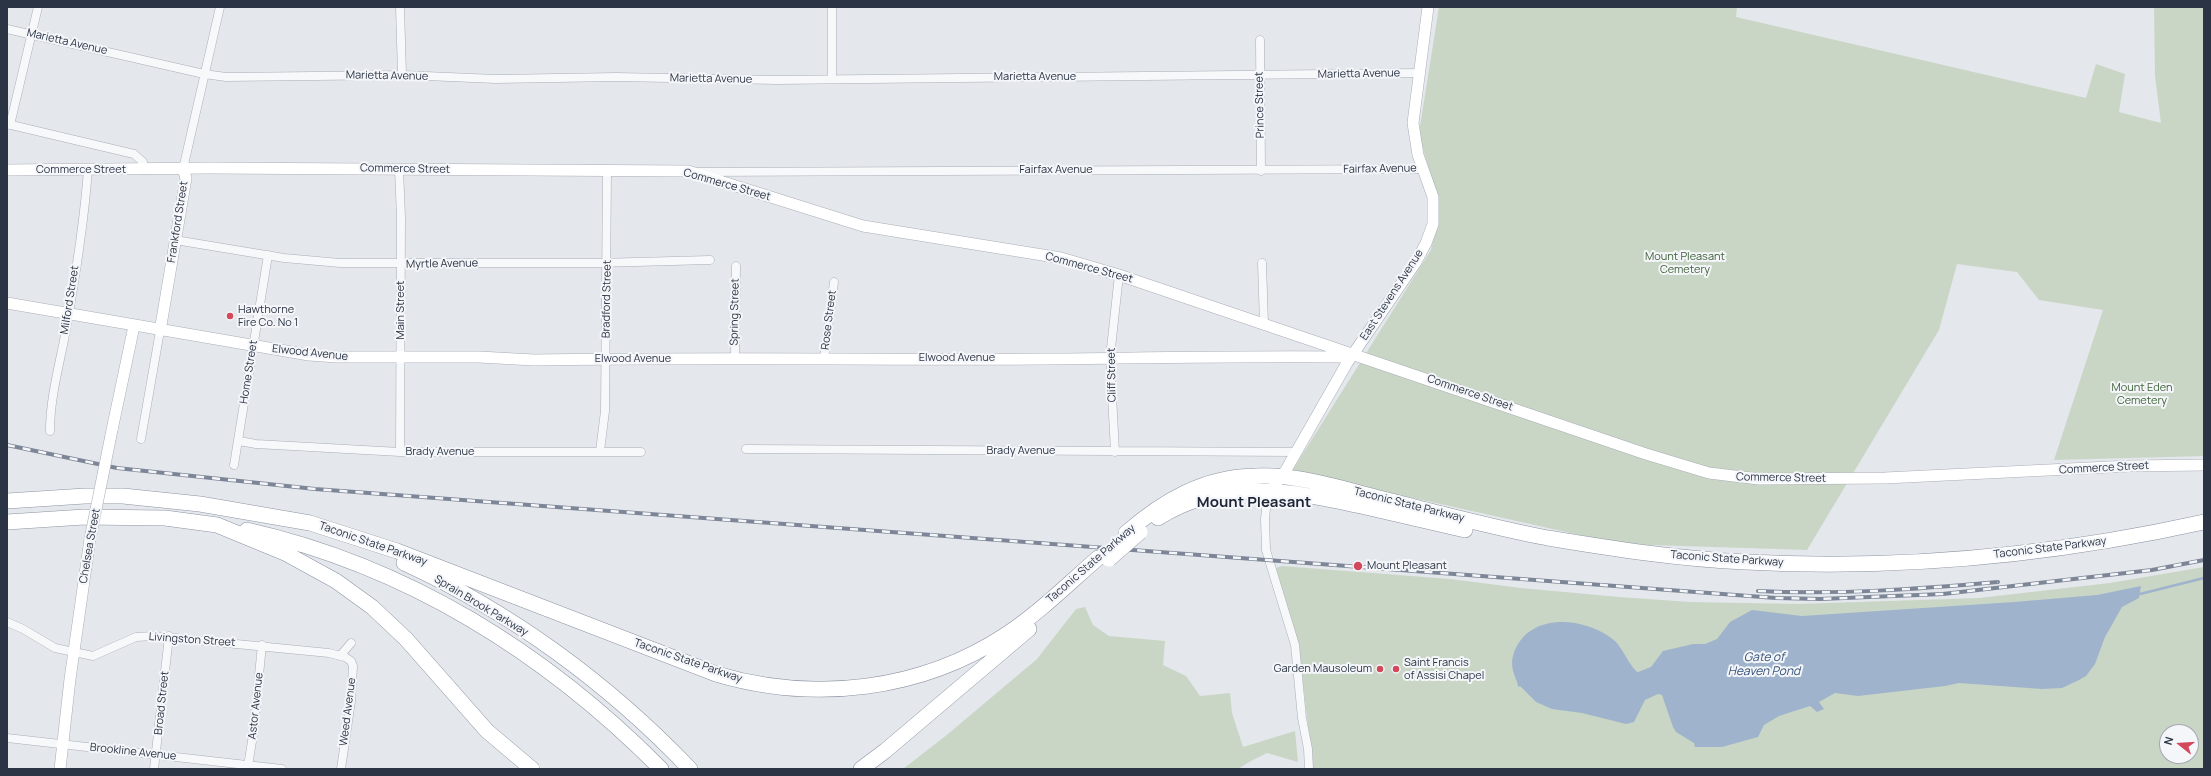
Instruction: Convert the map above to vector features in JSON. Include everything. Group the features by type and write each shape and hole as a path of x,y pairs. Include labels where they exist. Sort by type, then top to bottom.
{"highway":[{"name":"Taconic State Parkway","path":"7,502 85,496 124,496 234,510 295,520 348,534 705,670 751,683 800,689 842,689 884,684 913,677 955,662 994,642 1019,626 1103,559 1163,504 1204,484 1241,476 1281,477 1328,485 1539,536 1656,554 1746,562 1864,563 1984,556 2102,542 2204,522"},
{"name":"Taconic State Parkway","path":"1133,533 1165,514 1199,499 1235,491 1271,490 1309,495 1571,551 1653,563 1742,571 1832,573 1981,565 2100,551 2204,531"},
{"name":"Sprain Brook Parkway","path":"234,510 293,524 350,541 405,564 465,594 525,631 586,675 638,719 690,769"},
{"path":"7,522 84,517 146,517 217,525 297,559 336,580 361,598 396,629 487,732 532,769"},
{"path":"7,531 84,517"},
{"name":"Sprain Brook Parkway","path":"217,525 280,538 333,554 388,576 442,602 501,638 557,677 610,720 661,769"},
{"name":"Taconic State Parkway","path":"861,769 885,751 1046,615 1103,559"}],"street":[{"path":"38,7 9,124 134,154 143,162 144,170"},
{"name":"Frankford Street","path":"141,439 186,178 183,169 220,7"},
{"path":"400,7 402,75"},
{"path":"832,7 832,79"},
{"name":"East Stevens Avenue","path":"1271,490 1281,477 1296,452 1353,353 1399,288 1426,242 1433,224 1433,197 1415,140 1413,123 1428,7"},
{"name":"Marietta Avenue","path":"7,29 204,74 226,77 402,75 496,78 832,79 1259,76 1420,73"},
{"name":"Prince Street","path":"1260,40 1259,76 1261,171"},
{"name":"Milford Street","path":"50,431 53,394 69,314 85,209 88,169"},
{"name":"Commerce Street","path":"7,170 399,169 688,171 863,226 1061,258 1119,275 1353,353 1653,457 1692,469 1726,476 1759,479 1885,478 2130,466 2204,465"},
{"name":"Main Street","path":"399,169 401,264 400,452"},
{"name":"Fairfax Avenue","path":"688,171 1261,171 1424,169"},
{"name":"Bradford Street","path":"600,450 605,411 607,170"},
{"name":"Myrtle Avenue","path":"175,240 268,255 340,263 607,263 710,260"},
{"name":"Home Street","path":"234,465 268,255"},
{"path":"1262,263 1264,324"},
{"name":"Spring Street","path":"735,358 736,266"},
{"name":"Cliff Street","path":"1115,452 1110,357 1119,275"},
{"name":"Rose Street","path":"824,359 834,282"},
{"name":"Elwood Avenue","path":"7,303 160,331 330,357 534,360 735,358 1209,358 1264,356 1343,357 1353,353"},
{"name":"Chelsea Street","path":"60,769 73,653 90,539 134,326"},
{"name":"Brady Avenue","path":"239,441 256,444 400,452 600,450 641,452"},
{"name":"Brady Avenue","path":"746,449 1296,452"},
{"path":"1271,490 1267,504 1264,537 1273,576 1295,645 1309,769"},
{"name":"Livingston Street","path":"7,622 24,629 55,648 73,653 94,656 136,637 169,636 262,645 340,656"},
{"name":"Broad Street","path":"154,769 169,636"},
{"path":"340,656 350,643"},
{"name":"Astor Avenue","path":"248,766 253,735 262,645"},
{"name":"Weed Avenue","path":"340,656 350,661 353,666 351,701 341,769"},
{"name":"Brookline Avenue","path":"7,738 282,769"}],"green space":[{"name":"Mount Pleasant Cemetery","path":"1439,7 1737,7 1736,17 2086,98 2096,64 2125,74 2119,112 2161,123 2155,76 2154,7 2204,7 2204,456 2054,460 2103,310 2039,300 2017,272 1957,264 1939,330 1807,550 1620,544 1292,471 1431,250 1439,208 1419,133"},
{"path":"1282,566 1450,579 1521,588 1619,597 1690,602 1799,604 1979,598 2110,583 2204,567 2204,769 1313,769 1299,648 1276,568"},
{"path":"1085,607 1093,625 1109,636 1165,641 1163,665 1186,676 1200,696 1230,693 1232,713 1243,747 1295,731 1298,762 1267,753 1238,769 903,769 948,734 1037,659 1076,609"}],"water":[{"name":"Gate of Heaven Pond","path":"2141,586 2139,598 2122,607 2105,637 2095,664 2086,676 2062,688 2042,689 1959,683 1858,696 1835,693 1819,702 1824,709 1817,712 1810,706 1779,716 1764,725 1758,737 1722,747 1695,747 1694,743 1676,732 1662,695 1658,694 1645,700 1634,722 1626,724 1582,713 1552,709 1536,702 1520,686 1518,687 1512,666 1513,656 1520,641 1530,631 1543,625 1558,622 1588,626 1603,633 1615,641 1638,672 1651,667 1663,651 1693,644 1705,644 1717,639 1730,622 1752,610 1802,616 2097,595"}],"waterway":[{"path":"2140,594 2204,578"}],"railway":[{"path":"7,445 117,468 315,489 1776,598 1820,599 1943,594 2152,570 2204,560"},
{"path":"1758,591 1848,592 1998,582"}],"place":[{"name":"Hawthorne Fire Co. No 1","path":"230,316"},
{"name":"Mount Pleasant","path":"1358,566"},
{"name":"Garden Mausoleum","path":"1380,669"},
{"name":"Saint Francis of Assisi Chapel","path":"1396,669"}],"district":[{"name":"Mount Pleasant","path":"1254,503"}],"park label":[{"name":"Mount Eden Cemetery","path":"2142,394"}]}
